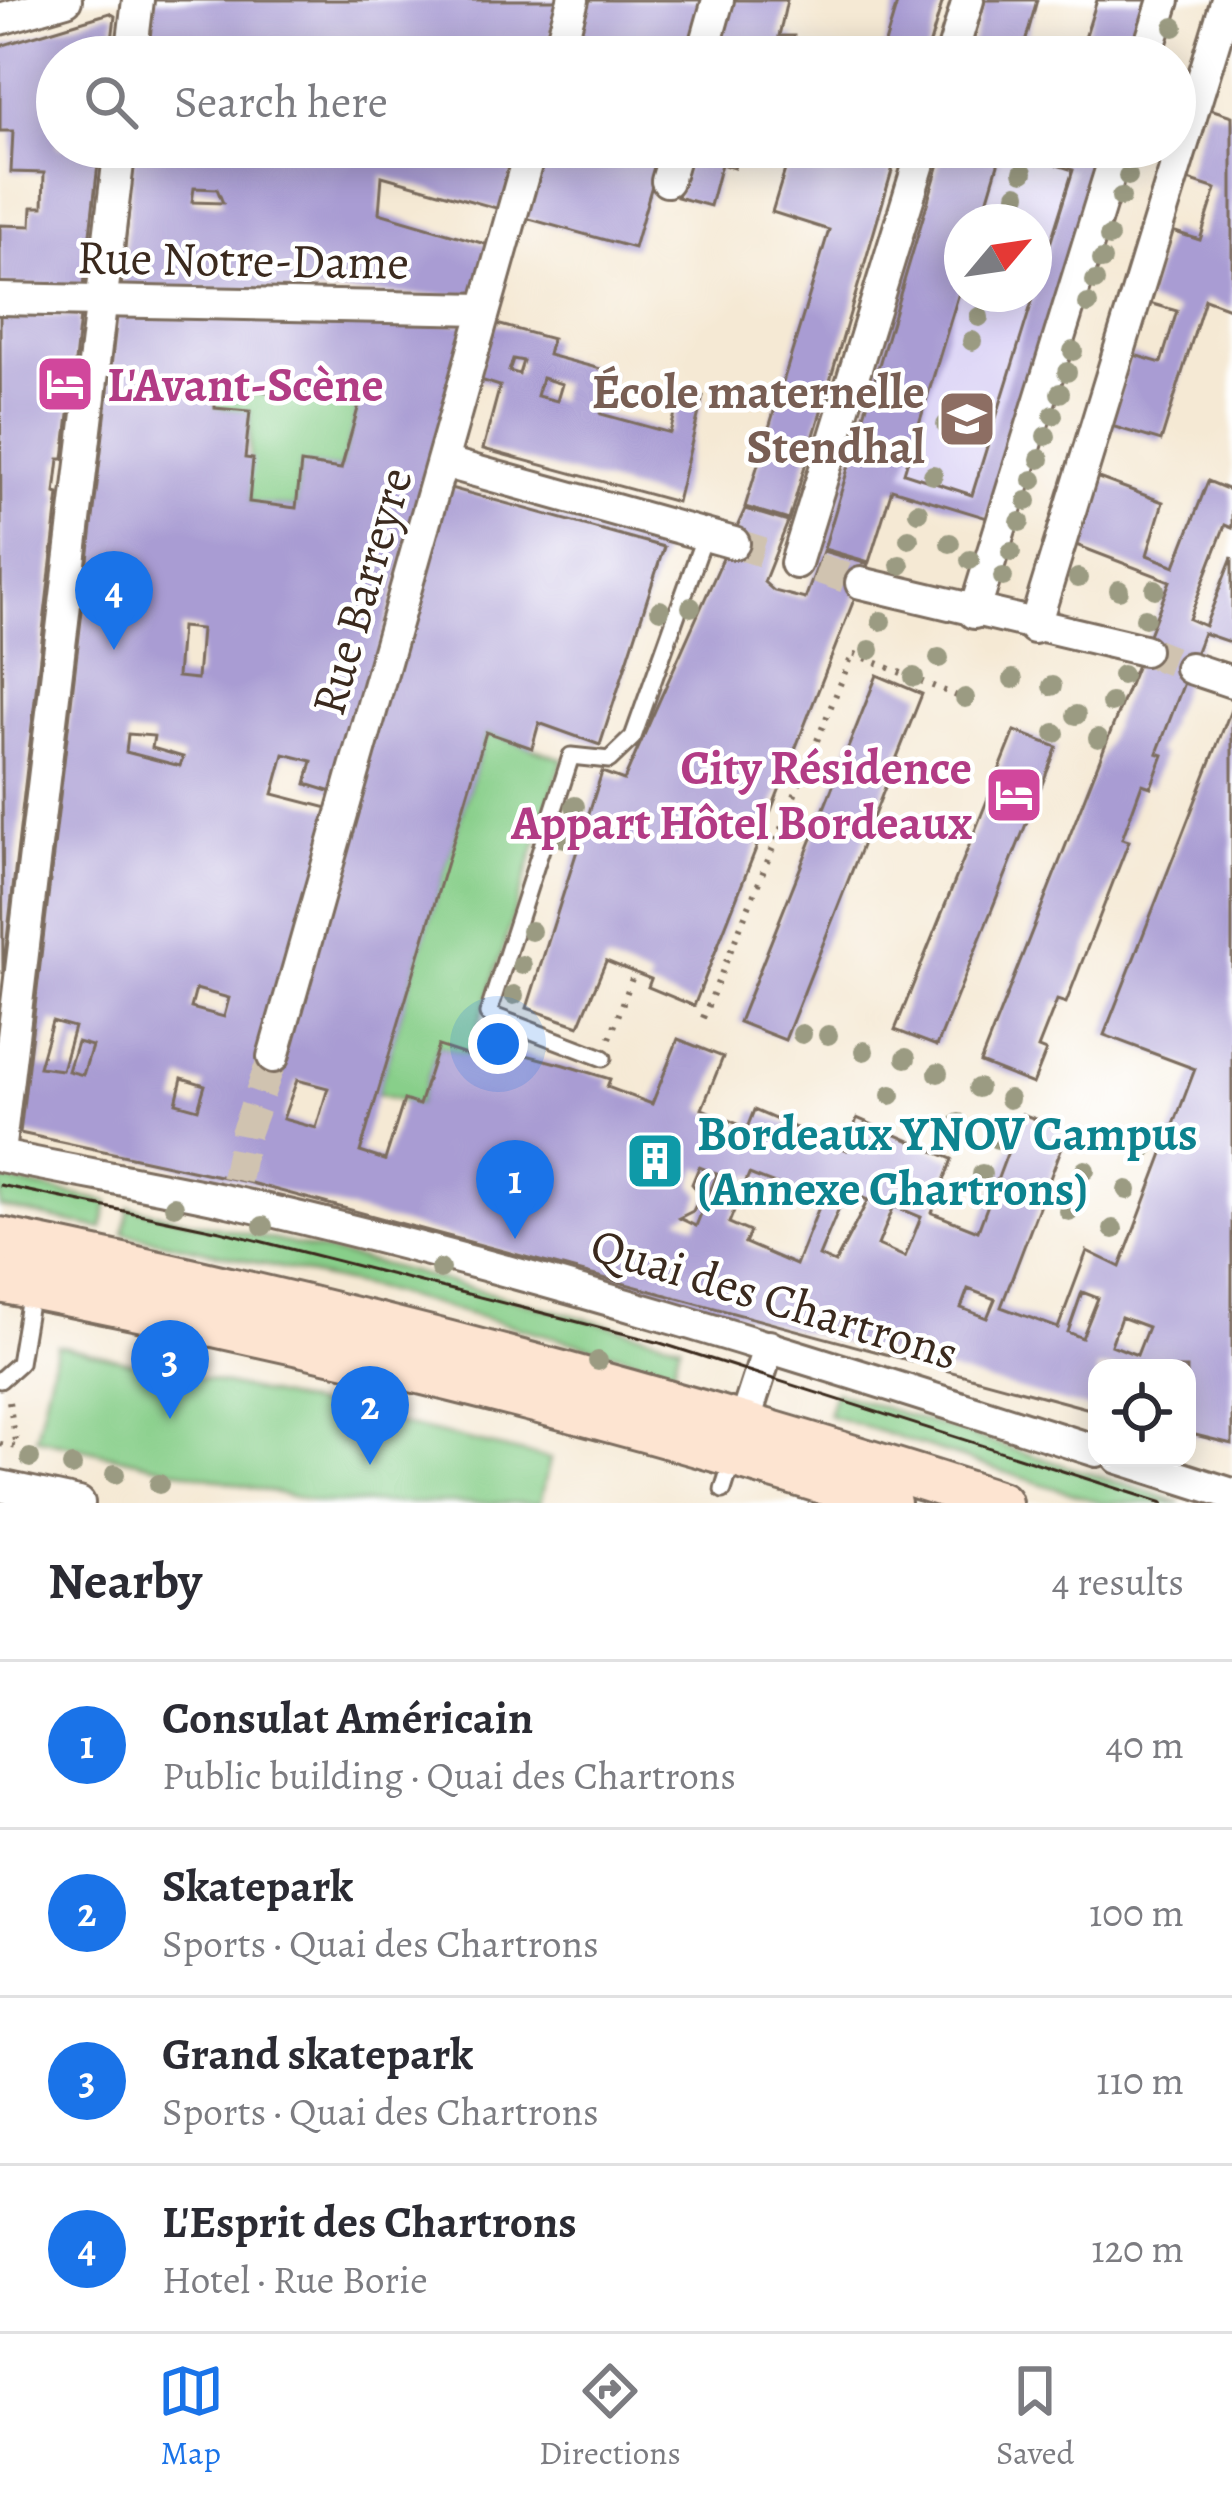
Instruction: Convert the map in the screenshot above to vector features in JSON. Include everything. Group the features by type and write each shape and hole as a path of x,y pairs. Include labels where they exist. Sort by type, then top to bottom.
{"main road":[{"path":"0,1239 416,1332 733,1456 1000,1503"},
{"path":"16,1284 412,1369 889,1503"}],"street":[{"path":"0,19 66,0"},
{"path":"134,36 138,0"},
{"path":"562,36 573,0"},
{"path":"708,36 718,0"},
{"path":"957,36 968,0"},
{"path":"1153,36 1164,0"},
{"path":"1196,101 1227,0"},
{"path":"0,1145 117,168"},
{"name":"Rue Barreyre","path":"273,1058 525,168"},
{"path":"667,181 671,168"},
{"path":"796,562 918,168"},
{"path":"974,614 1112,168"},
{"path":"1034,628 1175,168"},
{"name":"Rue Notre-Dame","path":"0,299 484,309"},
{"path":"443,462 719,539"},
{"path":"861,583 974,614 1144,650"},
{"path":"1190,668 1232,682"},
{"name":"Quai des Chartrons","path":"0,1156 234,1191 769,1346 1088,1448"},
{"path":"733,1456 769,1346"},
{"path":"1147,1467 1232,1494"},
{"path":"0,1486 79,1503"}],"lane":[{"path":"603,1058 488,1014 572,757 608,760 633,736 719,539"},
{"path":"3,1379 19,1364 16,1284"}],"path":[{"path":"703,1018 853,653 974,703"},
{"path":"603,1058 634,973"},
{"path":"0,1444 17,1447 3,1379"}],"shaded area":[{"name":"École maternelle Stendhal","path":"988,168 1096,168 1052,309 1052,204 977,204"},
{"name":"École maternelle Stendhal","path":"945,312 1051,312 987,518 894,489"}],"green space":[{"path":"215,387 359,405 341,469 301,464 296,508 249,502 250,412 215,408"},
{"path":"486,732 563,759 469,1056 438,1046 419,1105 377,1094"},
{"path":"0,1179 108,1202 102,1229 0,1207"},
{"path":"129,1207 385,1265 680,1344 673,1369 380,1290 124,1233"},
{"path":"57,1345 550,1459 540,1503 321,1503 36,1438"},
{"path":"835,1392 1181,1503 1101,1503 828,1415"}],"building":[{"path":"154,0 561,0 551,36 148,36"},
{"path":"583,0 704,0 694,36 573,36"},
{"path":"732,0 787,0 779,36 721,36"},
{"path":"898,0 943,0 932,36 887,36"},
{"path":"985,0 1037,0 1027,36 975,36"},
{"path":"1097,0 1149,0 1138,36 1086,36"},
{"path":"110,13 115,16 113,36 36,36 36,168 98,168 84,286 0,285 0,225 31,226 32,207 43,207 44,173 11,172 13,131 0,131 0,46"},
{"path":"1207,108 1232,116 1232,309 1205,299 1161,441 1108,425 1131,354 1161,363 1177,311 1146,302 1169,230 1200,240 1216,189 1185,179 1188,168 1196,168 1196,144"},
{"path":"133,168 514,168 503,210 382,176 379,213 492,246 479,296 121,288","holes":["194,188 217,189 223,203 192,202"]},
{"path":"536,168 657,168 634,248 522,217"},
{"path":"685,168 720,168 710,206 677,197"},
{"path":"786,168 893,168 789,520 745,507 829,230 772,212"},
{"path":"938,168 997,168 986,204 944,204 944,312 953,312 904,473 972,495 1029,312 1051,312 987,518 892,489 869,562 824,549"},
{"path":"1067,168 1096,168 1052,309 1052,238 1073,170"},
{"path":"0,314 80,317 64,459 59,459 55,493 59,494 3,974"},
{"path":"117,316 469,324 339,794 306,784 312,761 284,754 273,794 335,810 447,487 664,547 600,745 539,723 532,748 486,732 360,1152 385,1160 404,1100 419,1105 438,1046 469,1056 473,1041 564,1065 610,1079 607,1087 652,1104 678,1039 723,1057 702,1109 747,1128 754,1110 847,1150 857,1118 952,1159 932,1213 978,1231 1022,1114 1068,1131 1001,1307 1058,1328 1087,1251 1120,1267 1195,1069 1104,1035 1232,707 1232,1444 1196,1435 1196,1359 1088,1359 1088,1409 247,1182 20,1133","holes":["231,384 301,399 302,392 335,396 334,402 359,405 341,469 301,463 296,508 249,502 253,459 245,458 250,411 215,408 215,387","181,627 201,629 197,679 177,677","128,734 154,736 152,748 183,757 180,766 126,752","196,989 229,998 224,1017 191,1008","52,1021 74,1027 62,1070 39,1067","77,1042 92,1046 83,1075 68,1071","182,1078 205,1085 198,1109 176,1103","297,1080 328,1088 316,1128 283,1119","699,1167 717,1174 696,1226 679,1218 693,1211 701,1195 692,1184","749,1174 821,1202 796,1265 745,1243 750,1232 729,1223","846,1191 868,1200 835,1263 819,1256","894,1206 921,1217 905,1257 878,1245","968,1289 995,1299 987,1318 961,1308","1082,1292 1098,1298 1082,1338 1068,1332","1121,1317 1148,1327 1137,1355 1111,1345"]},
{"path":"493,323 552,339 548,355 612,372 601,414 670,433 681,391 703,396 677,502 483,449 500,386 477,379","holes":["513,359 523,361 519,374 509,371","542,378 562,384 557,401 537,396"]},
{"path":"1093,476 1163,502 1147,555 1175,566 1208,481 1232,491 1232,528 1225,525 1189,619 1205,626 1232,557 1232,643 1203,633 1157,753 1163,755 1151,787 1142,784 1122,839 1129,841 1066,1003 1057,1000 1038,1048 1046,1051 1033,1084 980,1063 1170,581 1071,543"},
{"path":"745,509 788,522 764,582 774,591 805,599 823,551 868,564 694,1006 648,987 651,979 606,961 579,1026 527,1008 602,772 624,780"},
{"path":"877,675 922,694 785,1040 739,1022"},
{"path":"1015,731 1057,747 937,1046 895,1030"}],"tunnel":[{"path":"734,543 775,556"},
{"path":"817,568 861,583"},
{"path":"1144,650 1190,668"},
{"path":"236,1180 245,1134 273,1057"}],"tram line":[{"path":"0,1185 220,1231 657,1342 1163,1503"}],"place":[{"name":"L'Avant-Scène","path":"65,384"},
{"name":"École maternelle Stendhal","path":"967,419"},
{"name":"L'Esprit des Chartrons","path":"114,650"},
{"name":"City Résidence Appart Hôtel Bordeaux","path":"1014,795"},
{"name":"Bordeaux YNOV Campus (Annexe Chartrons)","path":"655,1161"},
{"name":"Consulat Américain","path":"515,1239"},
{"name":"Grand skatepark","path":"170,1419"},
{"name":"Skatepark","path":"370,1465"}]}
